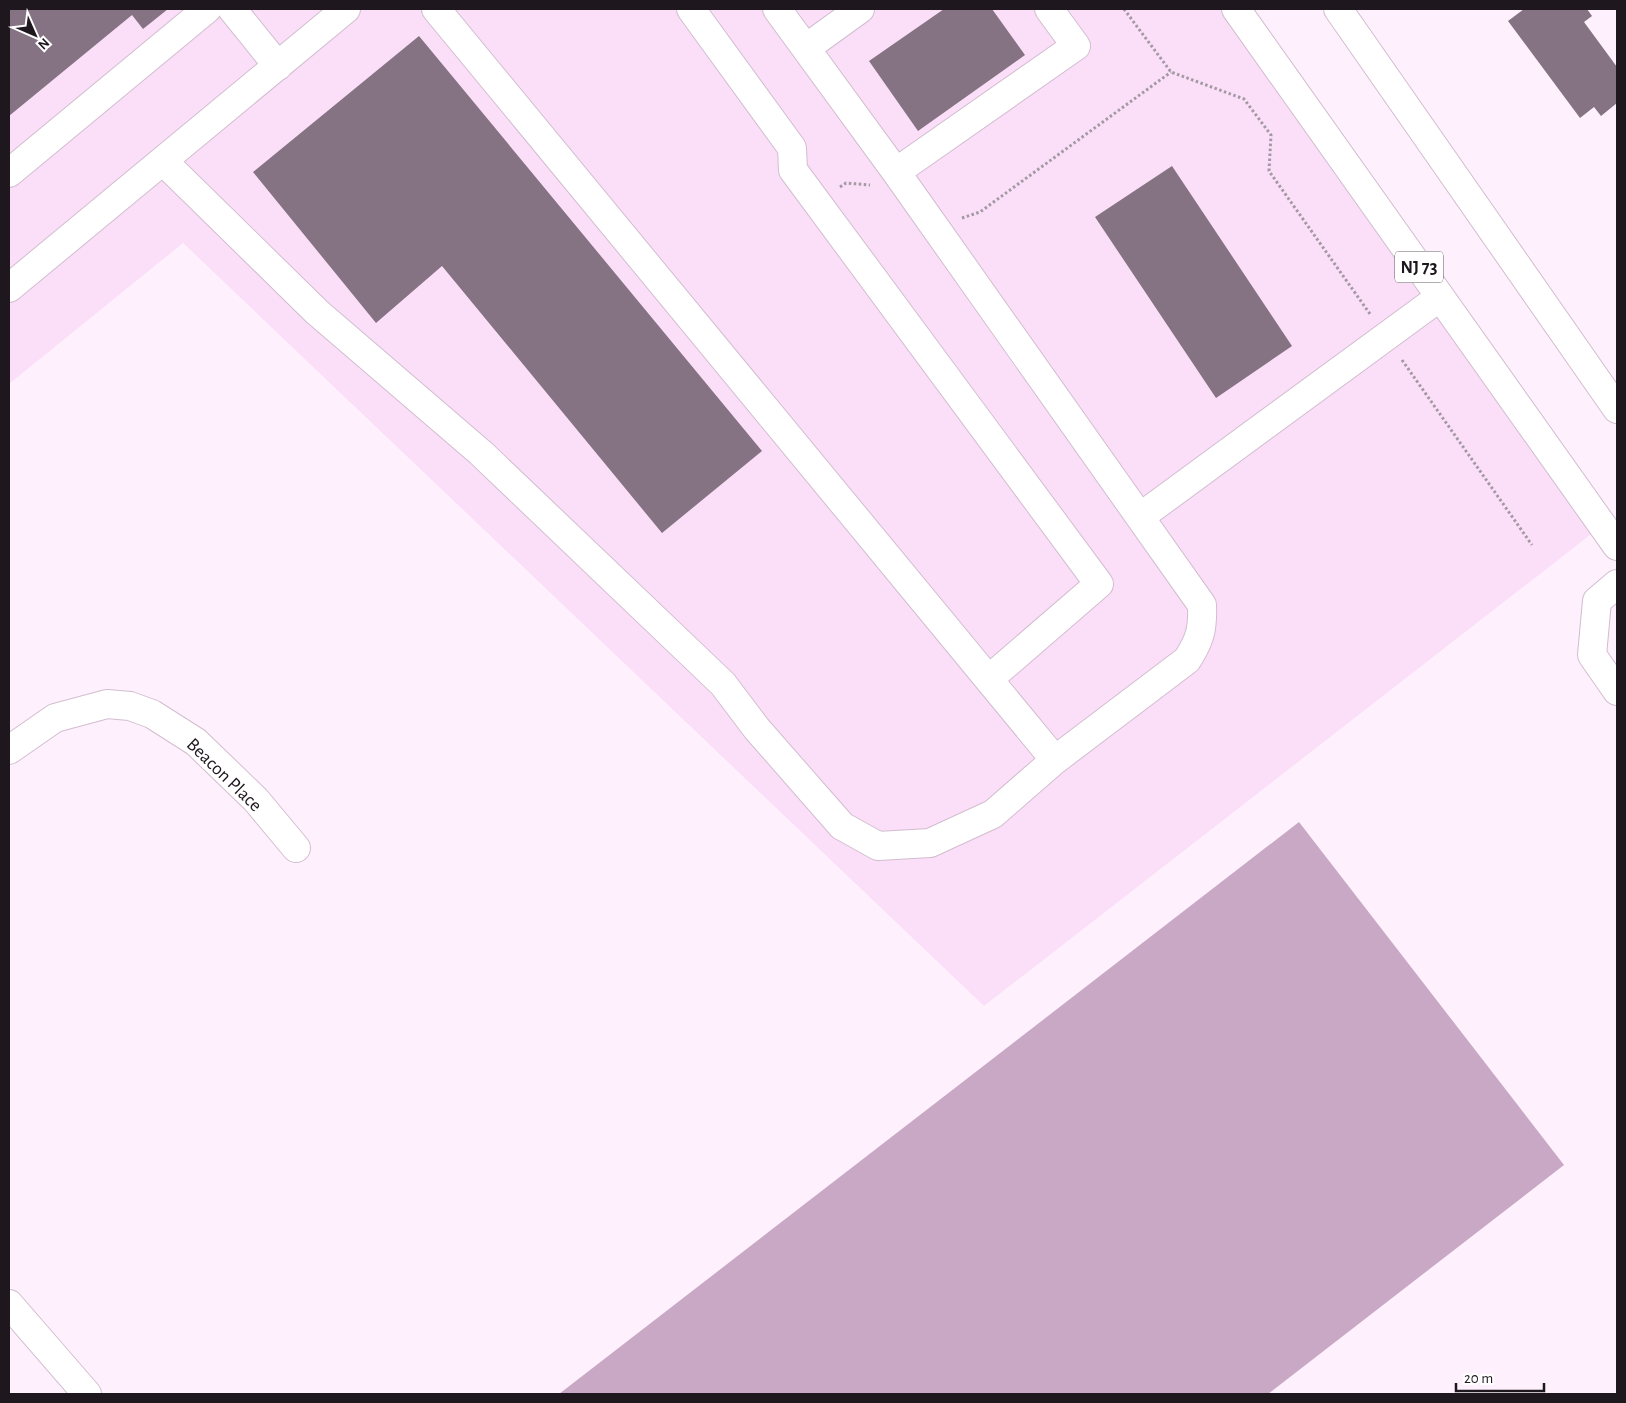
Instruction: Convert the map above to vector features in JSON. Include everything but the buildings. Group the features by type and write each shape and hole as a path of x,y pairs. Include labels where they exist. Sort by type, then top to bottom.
{"main road":[{"path":"9,173 207,9"},
{"path":"232,9 278,66"},
{"path":"9,288 346,9"},
{"path":"691,9 792,148 793,170 1098,584 989,680"},
{"path":"163,161 317,312 481,453 723,684 758,729 842,826 878,846 930,843 993,814 1055,760 1187,660 1198,643 1203,624 1202,605 896,172 777,9"},
{"path":"806,48 860,9"},
{"path":"896,172 1076,46 1049,9"},
{"name":"NJ 73","path":"1236,9 1617,546"},
{"path":"1346,12 1617,409"},
{"path":"449,13 1055,760"},
{"path":"1140,517 1440,297"},
{"path":"1617,584 1596,601 1592,655 1617,691"},
{"name":"Beacon Place","path":"9,750 55,718 107,704 130,706 152,714 196,742 256,800 296,848"},
{"path":"9,1304 87,1394"}],"path":[{"path":"1124,9 1171,72 1244,99 1271,135 1269,171 1532,545"},
{"path":"940,234 962,218 980,212 1171,72"},
{"path":"818,204 846,183 864,183 873,186"}],"shaded area":[{"path":"9,9 1236,9 1603,525 984,1006 183,243 9,384"},
{"path":"1299,822 1564,1165 1268,1394 559,1394"}]}
